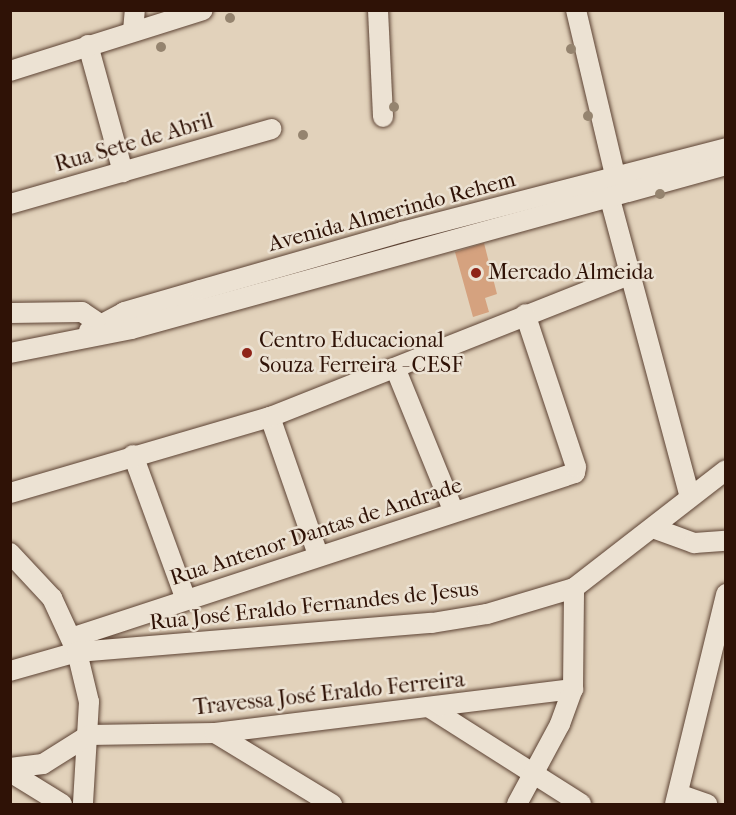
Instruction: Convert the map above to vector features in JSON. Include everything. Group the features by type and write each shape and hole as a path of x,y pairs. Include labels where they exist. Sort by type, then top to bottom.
{"street":[{"path":"133,31 135,10"},
{"path":"10,71 203,10"},
{"path":"378,10 383,117"},
{"path":"576,10 628,276 690,497"},
{"path":"88,45 123,172"},
{"name":"Rua Sete de Abril","path":"10,204 271,129"},
{"name":"Avenida Almerindo Rehem","path":"10,353 77,338 102,329 206,309 387,260 512,214 612,186 726,148"},
{"name":"Avenida Almerindo Rehem","path":"612,186 726,165"},
{"name":"Avenida Almerindo Rehem","path":"102,329 124,312 380,238 512,214"},
{"path":"380,238 387,260"},
{"path":"10,493 133,455 270,417 396,370 525,315 628,276"},
{"path":"200,290 206,309"},
{"path":"10,313 76,311 102,329"},
{"name":"Rua Antenor Dantas de Andrade","path":"74,645 186,600 576,472 525,315"},
{"path":"396,370 454,512"},
{"path":"270,417 318,555"},
{"path":"133,455 186,600"},
{"name":"Rua José Eraldo Fernandes de Jesus","path":"10,671 74,645 432,623 487,614 573,588 726,471"},
{"path":"653,528 694,543 726,541"},
{"path":"10,553 52,598 74,645 89,702 89,735 83,804"},
{"path":"517,804 573,689 573,588"},
{"path":"707,804 676,799 718,661 726,594"},
{"name":"Travessa José Eraldo Ferreira","path":"89,735 214,733 573,689"},
{"path":"430,708 581,804"},
{"path":"214,733 332,804"},
{"path":"10,770 43,764 89,735"},
{"path":"10,770 62,804"}],"building":[{"name":"Mercado Almeida","path":"484,243 497,294 485,298 489,312 473,317 455,252"}],"place":[{"name":"Mercado Almeida","path":"476,273"},
{"name":"Centro Educacional Souza Ferreira - CESF","path":"247,353"}]}
